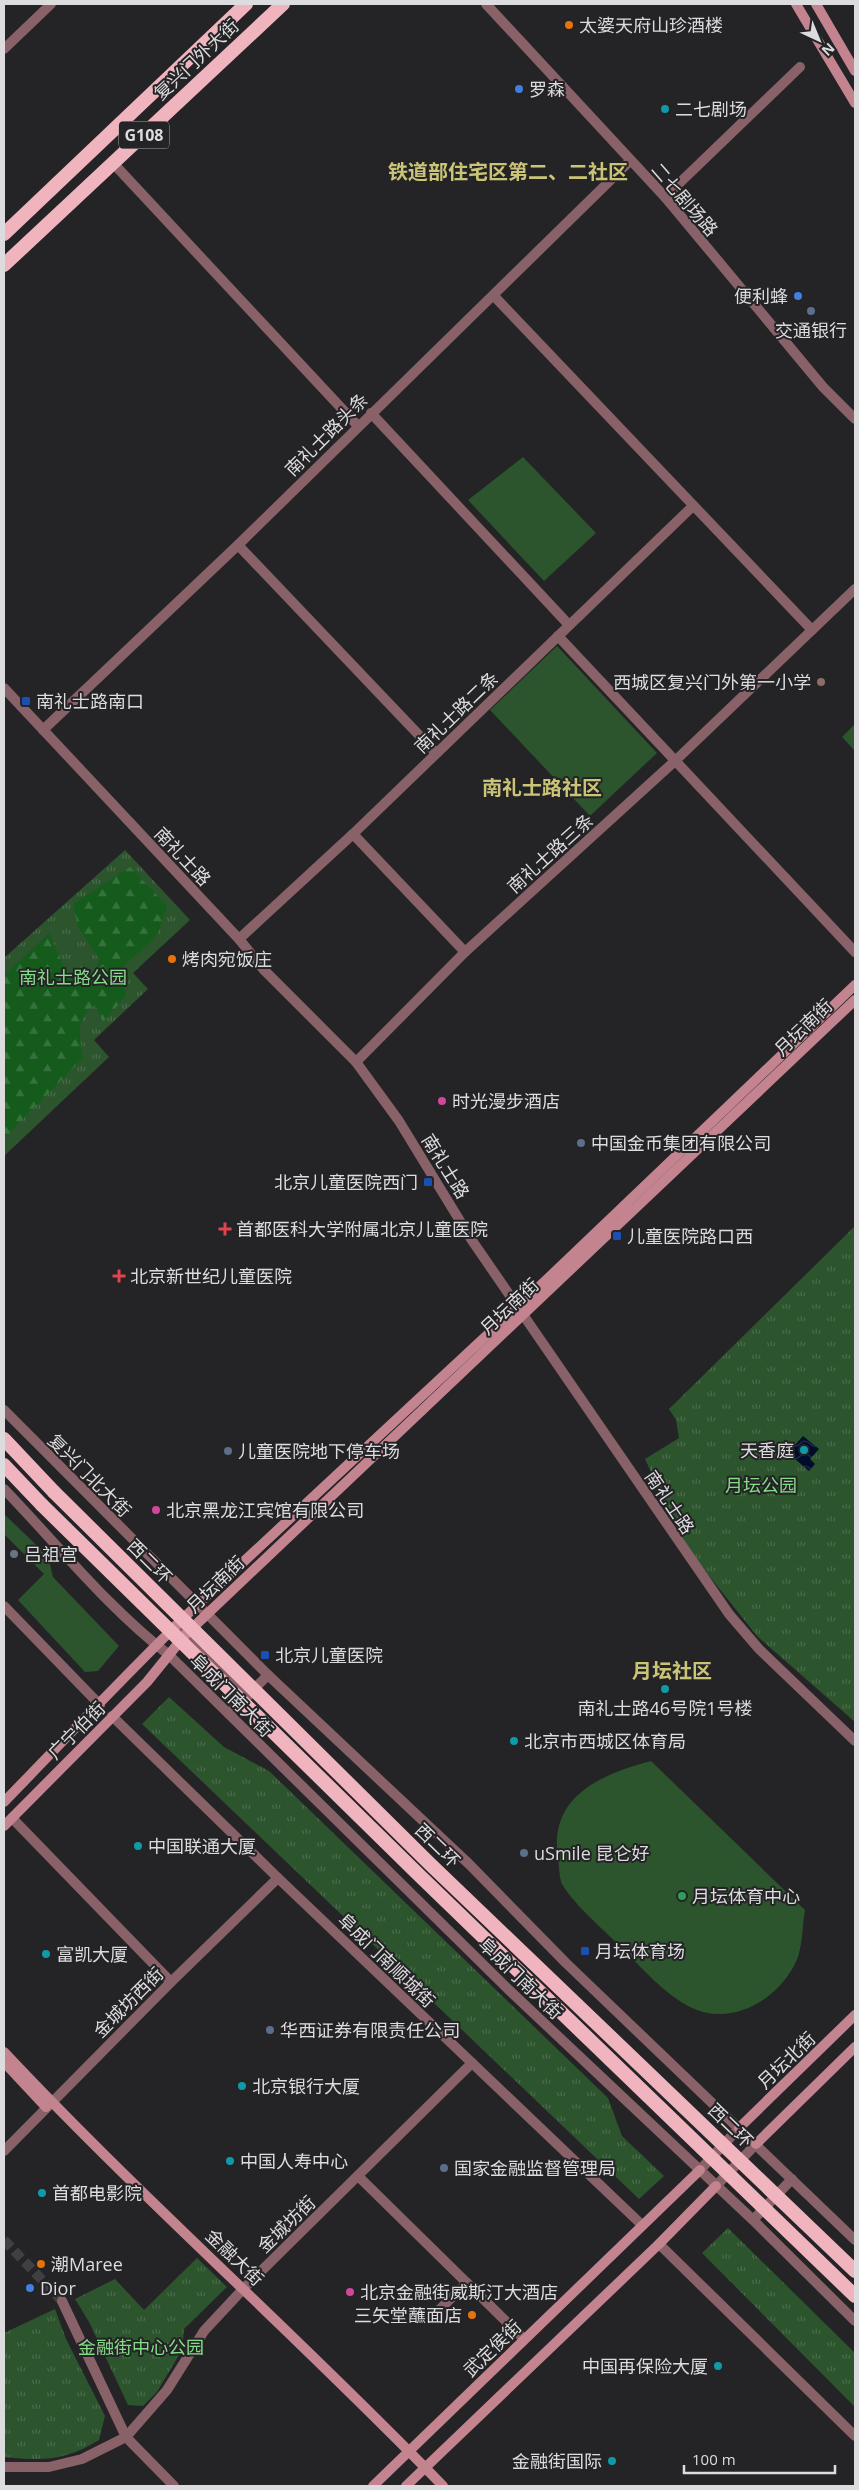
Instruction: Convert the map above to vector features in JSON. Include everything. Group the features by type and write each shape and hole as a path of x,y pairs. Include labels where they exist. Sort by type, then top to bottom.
{"highway":[{"name":"复兴门外大街","path":"4,234 246,4"},
{"name":"复兴门外大街","path":"4,265 283,4"},
{"name":"西二环","path":"4,1439 54,1492 430,1864 855,2270"},
{"name":"西二环","path":"4,1465 42,1505 420,1876 855,2296"}],"main road":[{"path":"796,4 855,103"},
{"path":"816,4 855,71"},
{"name":"月坛南街","path":"169,1655 186,1635 855,986"},
{"name":"月坛南街","path":"176,1625 855,1000"},
{"name":"广宁伯街","path":"4,1802 176,1625"},
{"name":"广宁伯街","path":"4,1826 147,1682 169,1655"},
{"name":"月坛北街","path":"740,2128 855,2015"},
{"path":"756,2144 855,2047"},
{"name":"金融大街","path":"4,2052 49,2105 244,2288 443,2486"},
{"path":"4,2062 49,2105"},
{"name":"武定侯街","path":"373,2486 700,2170"},
{"path":"406,2486 659,2244 716,2186"}],"street":[{"path":"4,49 51,4"},
{"name":"二七剧场路","path":"486,4 665,197 823,387 855,419"},
{"path":"665,197 800,67"},
{"name":"南礼士路头条","path":"43,730 238,545 630,161"},
{"path":"113,163 358,426"},
{"path":"494,296 812,630"},
{"path":"371,413 570,625"},
{"name":"南礼士路二条","path":"239,939 353,834 693,506"},
{"path":"238,545 436,753"},
{"name":"南礼士路三条","path":"356,1062 465,952 676,760 855,589"},
{"path":"558,636 855,952"},
{"name":"南礼士路","path":"4,688 239,939 264,970 356,1062 399,1121 471,1239 729,1614 759,1650 855,1741"},
{"path":"353,834 465,952"},
{"name":"复兴门北大街","path":"4,1410 197,1605"},
{"path":"4,1489 77,1568 155,1645"},
{"path":"197,1605 268,1675 469,1864 566,1964 740,2128 855,2240"},
{"path":"4,1606 100,1704"},
{"path":"176,1625 249,1695"},
{"name":"阜成门南大街","path":"155,1645 169,1655 502,1983 753,2220 855,2321"},
{"path":"229,1714 268,1675"},
{"name":"阜成门南顺城街","path":"112,1716 278,1878 642,2225"},
{"path":"12,1818 171,1982"},
{"name":"金城坊西街","path":"4,2151 171,1982 278,1878"},
{"name":"金城坊街","path":"4,2467 50,2467 82,2459 126,2437 167,2390 204,2331 244,2288 472,2063"},
{"path":"700,2170 740,2128"},
{"path":"716,2186 756,2144"},
{"path":"358,2176 524,2339"},
{"path":"753,2220 792,2179"},
{"path":"659,2244 855,2436"},
{"path":"440,2309 466,2283"},
{"path":"62,2301 126,2437 174,2486"}],"green space":[{"path":"523,457 596,533 544,581 468,500"},
{"path":"557,646 657,753 590,816 490,710"},
{"path":"855,724 855,751 842,737"},
{"name":"南礼士路公园","path":"125,850 190,920 133,973 148,989 94,1040 109,1057 4,1156 4,958"},
{"name":"南礼士路公园","path":"130,867 168,907 159,930 151,942 128,962 118,974 127,995 103,1022 95,1005 84,1016 80,1029 83,1058 4,1138 4,976 49,933 68,975 94,977 99,959 78,927 73,904"},
{"name":"月坛公园","path":"855,1226 855,1722 757,1636 686,1547 645,1459 679,1438 676,1420 669,1409"},
{"path":"4,1514 48,1556 53,1577 119,1646 98,1671 85,1672 18,1600 44,1574 4,1534"},
{"path":"169,1697 224,1747 269,1771 608,2098 622,2136 664,2176 639,2199 142,1724"},
{"name":"月坛体育中心","path":"651,1761 805,1910 801,1946 794,1966 775,1990 763,2000 750,2007 720,2014 705,2012 680,2001 653,1980 590,1917 562,1884 559,1871 557,1837 561,1819 570,1803 582,1791 597,1781 614,1773"},
{"path":"728,2228 855,2353 855,2407 702,2253"},
{"name":"金融街中心公园","path":"197,2258 227,2287 184,2329 182,2350 157,2392 143,2406 128,2405 89,2322 75,2299 115,2279 144,2310"},
{"name":"金融街中心公园","path":"55,2309 66,2339 105,2416 99,2440 75,2452 53,2458 4,2457 4,2333"}],"water":[{"path":"803,1436 819,1449 810,1459 815,1464 809,1471 788,1453"}],"tunnel":[{"path":"4,2240 62,2301"}],"place":[{"name":"太婆天府山珍酒楼","path":"569,25"},
{"name":"罗森","path":"519,89"},
{"name":"二七剧场","path":"665,109"},
{"name":"便利蜂","path":"798,296"},
{"name":"交通银行","path":"811,311"},
{"name":"西城区复兴门外第一小学","path":"821,682"},
{"name":"南礼士路南口","path":"26,701"},
{"name":"烤肉宛饭庄","path":"172,959"},
{"name":"时光漫步酒店","path":"442,1101"},
{"name":"中国金币集团有限公司","path":"581,1143"},
{"name":"北京儿童医院西门","path":"428,1182"},
{"name":"首都医科大学附属北京儿童医院","path":"225,1229"},
{"name":"儿童医院路口西","path":"617,1236"},
{"name":"北京新世纪儿童医院","path":"119,1276"},
{"name":"天香庭","path":"804,1450"},
{"name":"儿童医院地下停车场","path":"228,1451"},
{"name":"北京黑龙江宾馆有限公司","path":"156,1510"},
{"name":"吕祖宫","path":"14,1554"},
{"name":"北京儿童医院","path":"265,1655"},
{"name":"南礼士路46号院1号楼","path":"665,1689"},
{"name":"北京市西城区体育局","path":"514,1741"},
{"name":"中国联通大厦","path":"138,1846"},
{"name":"uSmile 昆仑好","path":"524,1853"},
{"name":"月坛体育中心","path":"682,1896"},
{"name":"月坛体育场","path":"585,1951"},
{"name":"富凯大厦","path":"46,1954"},
{"name":"华西证券有限责任公司","path":"270,2030"},
{"name":"北京银行大厦","path":"242,2086"},
{"name":"中国人寿中心","path":"230,2161"},
{"name":"国家金融监督管理局","path":"444,2168"},
{"name":"首都电影院","path":"42,2193"},
{"name":"潮Maree","path":"41,2264"},
{"name":"Dior","path":"30,2288"},
{"name":"北京金融街威斯汀大酒店","path":"350,2292"},
{"name":"三矢堂蘸面店","path":"472,2315"},
{"name":"中国再保险大厦","path":"718,2366"},
{"name":"金融街国际","path":"612,2461"}],"district":[{"name":"铁道部住宅区第二、二社区","path":"508,171"},
{"name":"南礼士路社区","path":"542,787"},
{"name":"月坛社区","path":"672,1670"}]}
